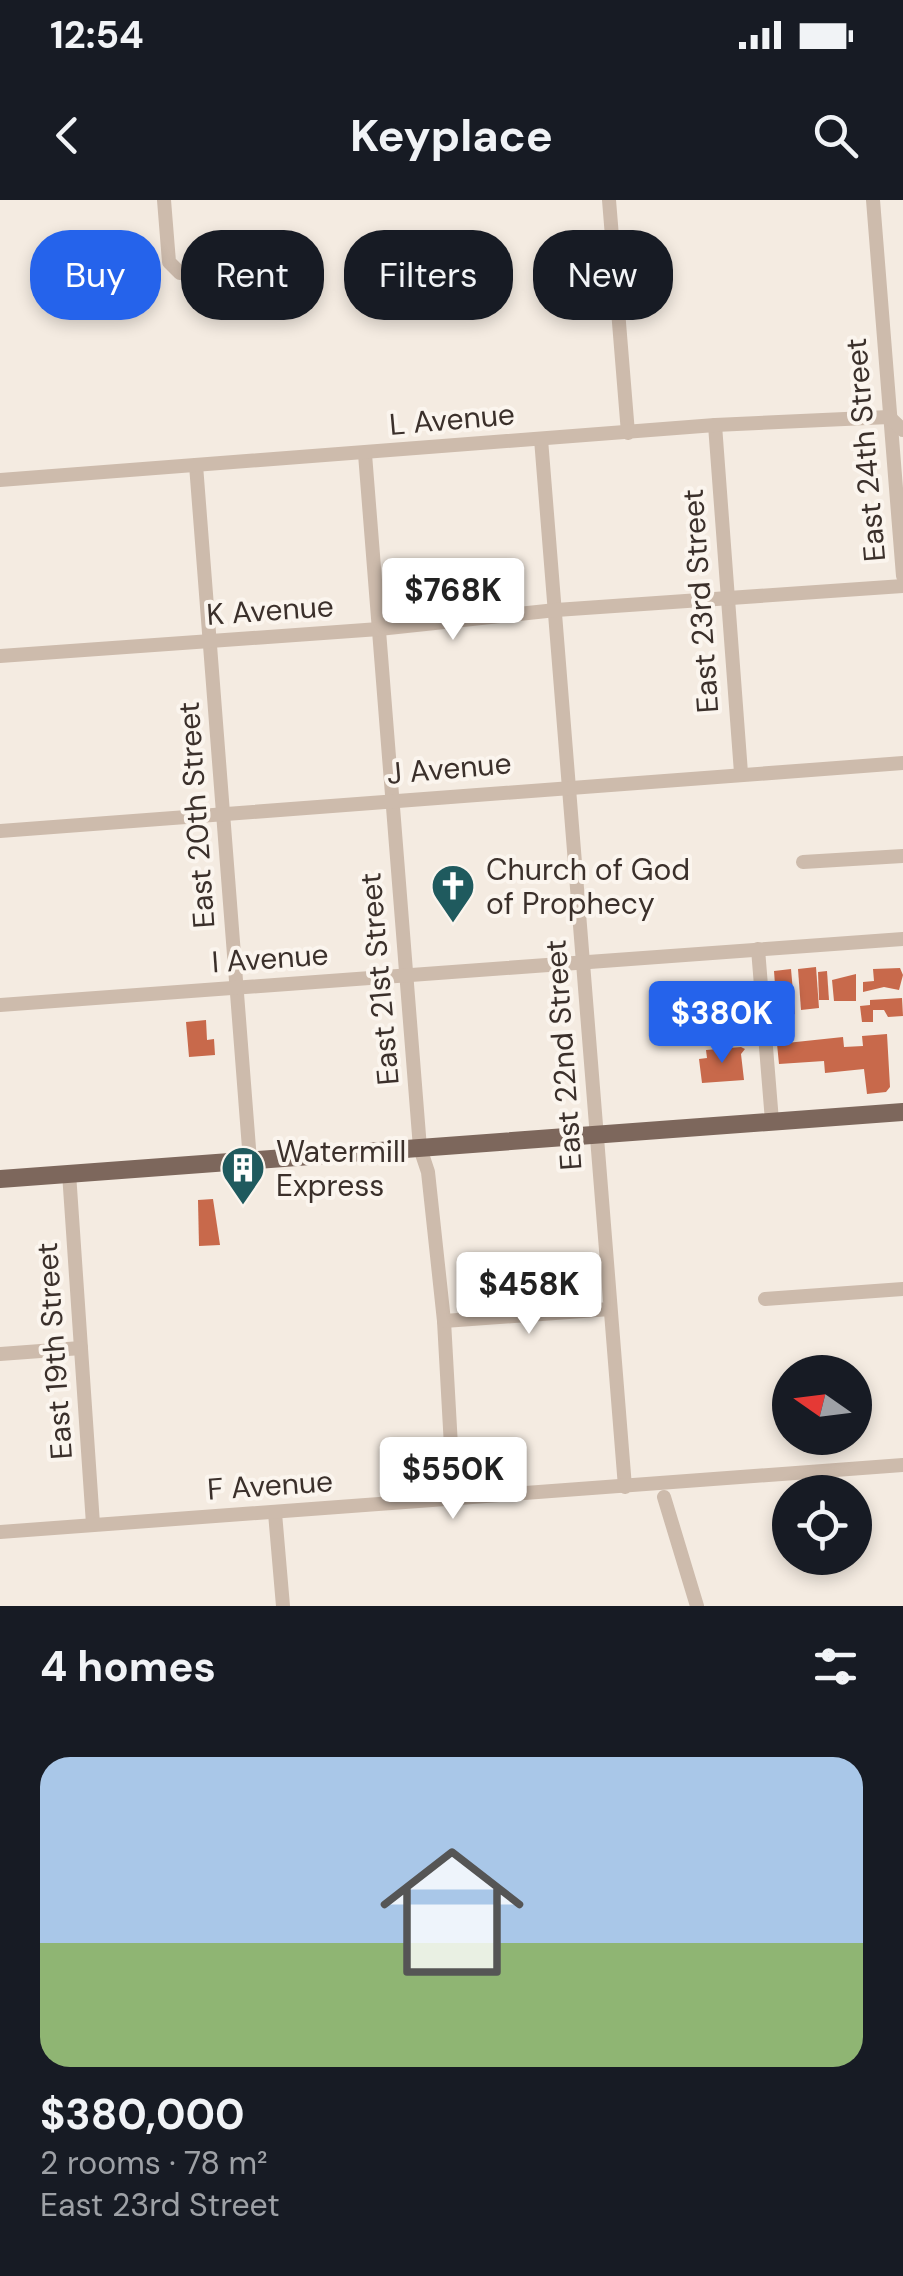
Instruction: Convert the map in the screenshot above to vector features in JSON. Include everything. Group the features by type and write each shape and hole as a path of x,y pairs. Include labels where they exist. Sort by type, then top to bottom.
{"main road":[{"path":"0,1180 903,1112"}],"street":[{"path":"164,200 169,262 180,273"},
{"path":"610,200 628,432"},
{"name":"East 24th Street","path":"873,200 903,576"},
{"path":"889,417 903,430"},
{"name":"L Avenue","path":"0,480 715,424 889,417"},
{"name":"East 23rd Street","path":"715,424 741,772"},
{"name":"East 22nd Street","path":"541,440 625,1487"},
{"name":"East 21st Street","path":"365,454 420,1148 428,1172 444,1321 454,1500"},
{"name":"East 20th Street","path":"196,465 250,1161"},
{"name":"K Avenue","path":"0,656 379,630 556,610 903,586"},
{"name":"J Avenue","path":"0,831 741,772 903,763"},
{"path":"803,862 903,856"},
{"name":"I Avenue","path":"0,1005 903,938"},
{"path":"758,949 772,1121"},
{"name":"East 19th Street","path":"69,1174 93,1524"},
{"path":"765,1299 903,1289"},
{"path":"444,1321 610,1308"},
{"path":"0,1354 81,1348"},
{"name":"F Avenue","path":"0,1532 625,1487 740,1474 903,1465"},
{"path":"664,1497 697,1606"},
{"path":"274,1513 283,1606"}],"building":[{"path":"816,967 819,1008 801,1010 798,969"},
{"path":"900,968 903,975 899,990 884,987 863,992 863,982 874,981 873,969"},
{"path":"791,969 795,1014 786,1018 784,1011 777,1012 774,971"},
{"path":"827,971 829,1000 819,1000 818,972"},
{"path":"856,974 856,1001 834,1001 832,980"},
{"path":"902,998 903,1016 888,1017 884,1010 873,1010 873,1022 862,1022 860,1006 870,1005 870,1000"},
{"path":"206,1020 207,1040 214,1039 215,1055 189,1057 186,1022"},
{"path":"887,1034 890,1087 886,1092 867,1094 864,1069 825,1073 824,1061 779,1064 777,1044 843,1037 844,1047 863,1046 862,1036"},
{"path":"745,1049 741,1054 744,1080 702,1083 699,1059 707,1058 706,1050"},
{"path":"213,1199 220,1245 199,1246 198,1200"}],"place":[{"name":"Church of God of Prophecy","path":"453,924"},
{"name":"Watermill Express","path":"243,1206"}]}
